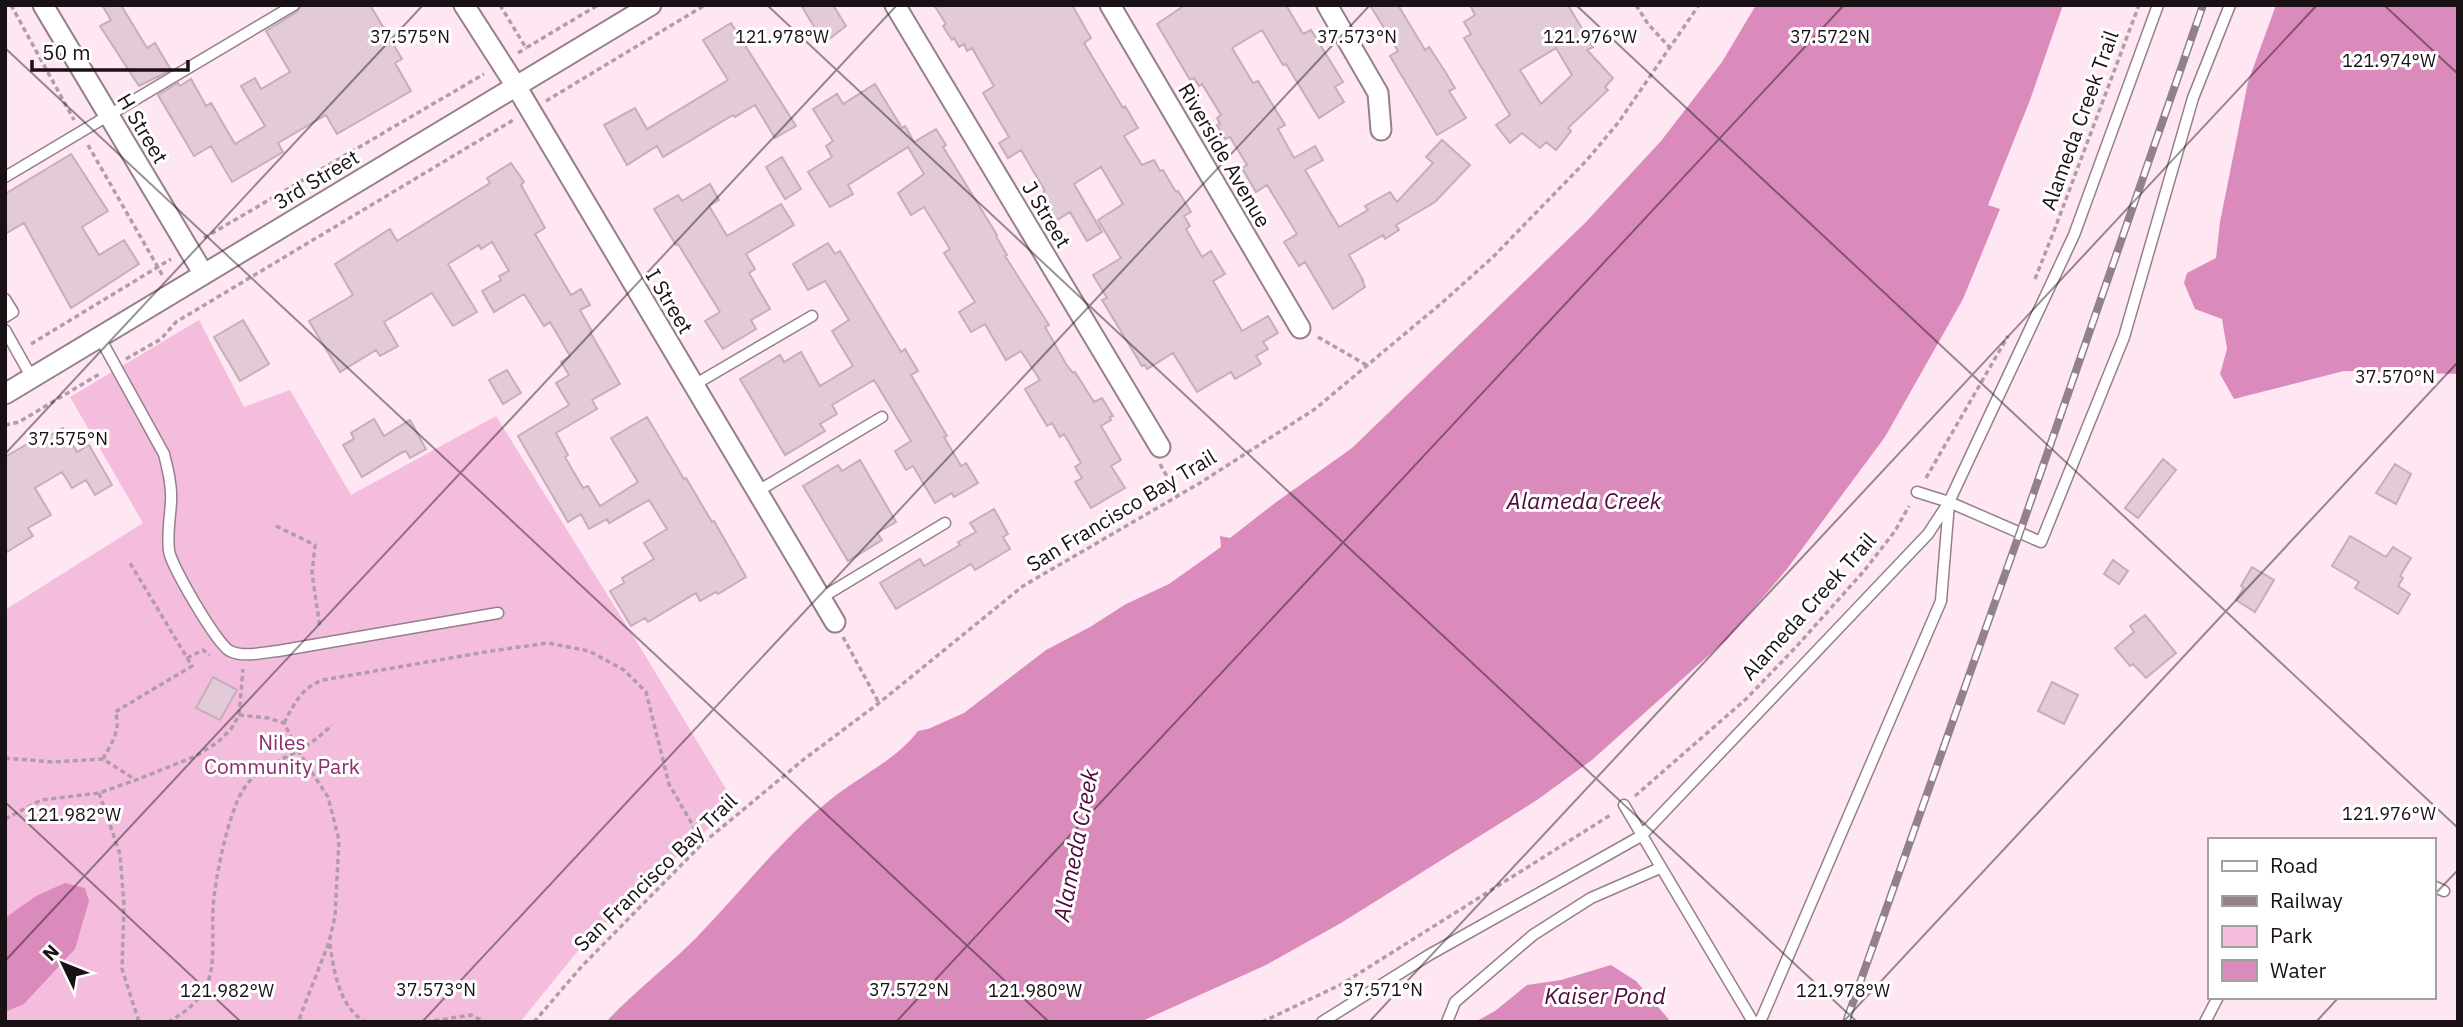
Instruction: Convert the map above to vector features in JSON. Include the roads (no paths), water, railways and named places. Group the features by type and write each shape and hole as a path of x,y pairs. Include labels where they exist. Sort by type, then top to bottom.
{"street":[{"name":"H Street","path":"43,5 203,273"},
{"name":"I Street","path":"464,5 531,110 835,622"},
{"name":"3rd Street","path":"5,394 651,5"},
{"name":"J Street","path":"895,5 1160,447"},
{"name":"Riverside Avenue","path":"1110,5 1300,328"},
{"path":"1327,5 1378,93 1381,130"}],"lane":[{"path":"5,177 294,5"},
{"path":"1322,1022 1429,955 1641,836 1928,534 1949,502 2074,235 2158,5"},
{"path":"1917,492 1949,502 2041,542 2124,337 2193,98 2230,5"},
{"path":"5,299 13,312 5,317"},
{"path":"694,385 813,316"},
{"path":"5,330 32,378"},
{"path":"100,338 164,454 171,501 167,529 169,555 213,635 229,651 244,654 323,644 498,613"},
{"path":"758,491 882,417"},
{"path":"1624,805 1752,1020 1758,1022 1941,601 1949,502"},
{"path":"821,598 945,523"},
{"path":"1447,1022 1455,1002 1533,935 1591,898 1660,868"},
{"path":"2435,887 2444,891"},
{"path":"2205,1022 2217,999"}],"water":[{"name":"Alameda Creek","path":"1756,5 2063,5 2030,100 1988,205 2000,209 1963,299 1885,437 1787,569 1727,639 1592,760 1537,800 1341,923 1266,965 1140,1022 606,1022 696,938 777,849 812,816 841,791 899,751 918,731 964,713 1046,650 1126,604 1169,584 1221,547 1220,536 1230,538 1352,448 1586,222 1661,141 1722,62"},
{"path":"2276,5 2458,5 2458,374 2344,371 2234,399 2220,374 2227,349 2222,319 2195,309 2184,283 2187,273 2216,258 2220,222 2248,82"},
{"path":"65,883 85,888 89,901 75,949 24,1004 5,1012 5,918 36,896"},
{"name":"Kaiser Pond","path":"1611,965 1636,981 1671,1022 1475,1022 1495,1011 1527,985 1561,980"}],"railway":[{"path":"1846,1022 2203,5"}],"park label":[{"name":"Niles Community Park","path":"282,754"}]}
